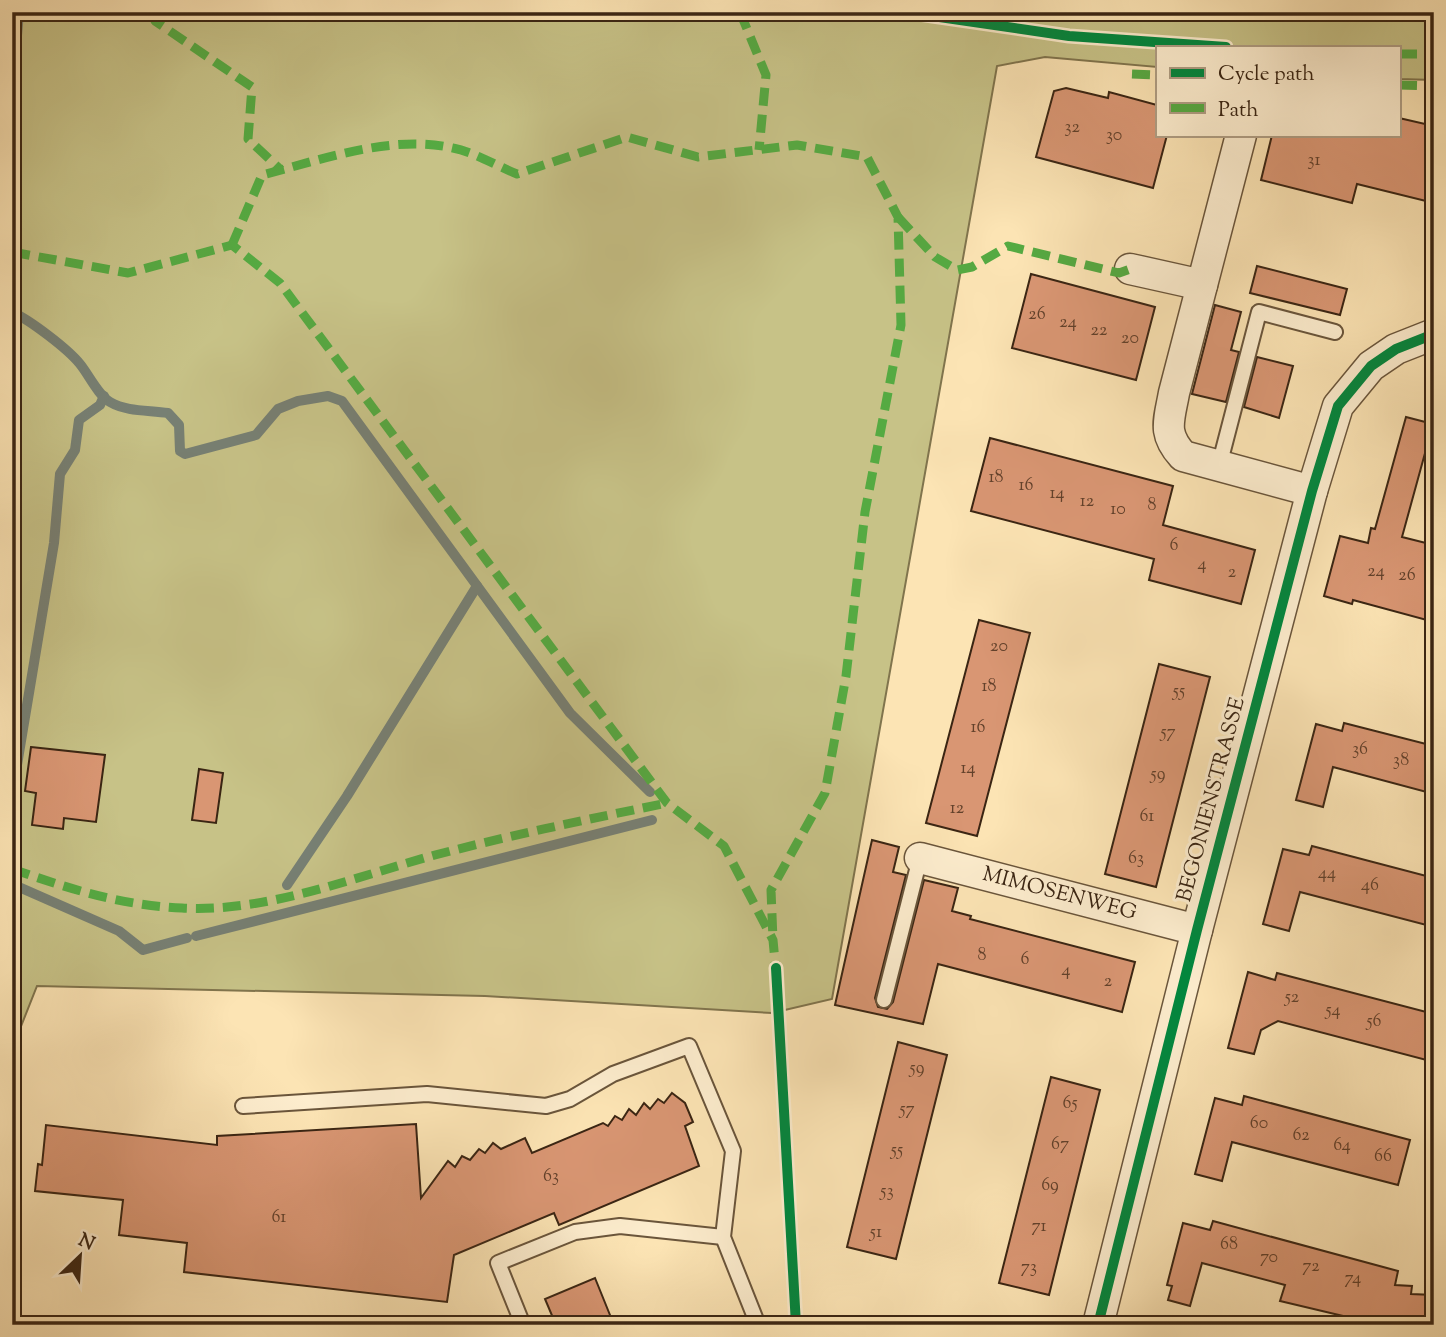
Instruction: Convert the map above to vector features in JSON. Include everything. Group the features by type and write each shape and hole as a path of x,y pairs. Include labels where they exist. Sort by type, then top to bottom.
{"street":[{"path":"1241,136 1168,425 1170,441 1183,456 1312,491"},
{"path":"1130,269 1202,285"},
{"name":"BEGONIENSTRASSE","path":"1098,1325 1197,930 1312,491 1338,406 1371,366 1396,349 1434,334"},
{"name":"MIMOSENWEG","path":"920,858 1197,930"}],"lane":[{"path":"1219,466 1259,312 1335,332"},
{"path":"884,1000 920,858"},
{"path":"243,1106 427,1094 546,1106 570,1099 613,1074 689,1046 733,1151 723,1237 758,1325"},
{"path":"523,1325 498,1263 575,1232 620,1226 723,1237"}],"shaded area":[{"path":"12,12 1434,12 1434,80 1400,79 1400,46 1156,46 1156,67 1045,57 997,66 832,999 772,1013 485,996 37,986 12,1049"}],"building":[{"path":"1066,88 1108,98 1109,92 1156,105 1156,136 1167,136 1153,188 1036,157 1054,91"},
{"path":"1400,118 1434,126 1434,203 1357,184 1352,203 1261,180 1272,136 1400,136"},
{"path":"1257,266 1347,289 1340,315 1250,293"},
{"path":"1031,274 1155,307 1136,380 1012,348"},
{"path":"1215,305 1241,312 1231,350 1239,352 1226,402 1192,394"},
{"path":"1257,357 1293,366 1279,418 1244,407"},
{"path":"1406,417 1433,424 1402,537 1434,545 1434,622 1353,600 1352,604 1324,596 1340,536 1368,543 1371,528 1375,529"},
{"path":"990,438 1173,486 1163,525 1255,550 1241,604 1149,580 1154,559 971,511"},
{"path":"979,620 1030,633 977,836 926,823"},
{"path":"1159,664 1210,677 1156,887 1105,874"},
{"path":"1344,723 1434,746 1434,794 1333,767 1323,807 1296,800 1316,724 1342,731"},
{"path":"31,747 105,755 96,822 64,818 63,829 32,825 36,793 25,791"},
{"path":"199,769 223,773 216,823 192,820"},
{"path":"872,840 899,847 893,872 906,875 875,998 878,1007 887,1009 893,1002 924,880 958,888 952,911 971,916 970,919 1135,962 1122,1012 938,964 923,1024 835,1005"},
{"path":"1312,846 1434,878 1434,927 1300,892 1289,931 1263,924 1283,849 1309,855"},
{"path":"1248,972 1275,980 1277,973 1434,1014 1434,1062 1278,1021 1261,1030 1254,1054 1228,1048"},
{"path":"898,1042 947,1055 896,1259 847,1247"},
{"path":"1051,1077 1100,1090 1049,1295 999,1283"},
{"path":"672,1093 685,1103 693,1122 685,1126 699,1166 559,1225 554,1213 454,1255 447,1302 184,1272 187,1243 119,1235 123,1200 35,1191 38,1164 42,1165 46,1125 217,1145 217,1136 416,1124 421,1198 448,1161 455,1167 462,1156 470,1160 479,1149 485,1153 493,1143 501,1149 525,1138 532,1153 603,1123 608,1126 615,1116 622,1120 629,1109 636,1115 644,1103 650,1109 658,1099 664,1103"},
{"path":"1244,1096 1410,1140 1398,1185 1232,1142 1222,1181 1195,1174 1215,1098 1242,1105"},
{"path":"1213,1221 1398,1271 1395,1285 1412,1286 1411,1294 1434,1295 1434,1325 1381,1325 1280,1301 1285,1285 1202,1263 1190,1306 1168,1300 1172,1286 1167,1285 1183,1223 1210,1230"},
{"path":"595,1278 614,1325 556,1325 545,1299"}],"waterway":[{"path":"12,94 19,12"},
{"path":"1400,12 1416,17 1434,17"},
{"path":"12,312 67,351 110,402 131,409 168,413 179,425 180,451 185,454 256,435 278,409 298,401 328,396 342,401 570,713 650,792"},
{"path":"12,795 54,543 60,474 75,450 79,420 100,405 104,396"},
{"path":"287,885 347,796 477,586"},
{"path":"196,936 652,820"},
{"path":"12,884 119,931 143,950 187,938"}],"marked path":[{"path":"155,12 155,21 252,87 248,139 281,170"},
{"path":"740,12 766,75 759,150"},
{"path":"1400,54 1434,54"},
{"path":"1132,74 1156,75"},
{"path":"1400,85 1434,86"},
{"path":"232,245 262,175 381,146 405,144 453,148 517,174 627,137 698,157 797,145 867,157 898,217 901,325 865,512 846,676 825,793 771,890 773,940"},
{"path":"898,217 935,257 957,270 972,267 1008,246 1119,273 1130,269"},
{"path":"12,252 128,273 232,245 280,283 667,803 724,846 773,940 776,972"},
{"path":"12,869 116,900 182,908 245,905 310,892 435,855 667,803"}],"cycle path":[{"path":"905,12 1069,36 1212,46"},
{"path":"1098,1325 1197,930 1312,491 1338,406 1371,366 1396,349 1434,334"},
{"path":"776,968 796,1325"}]}
